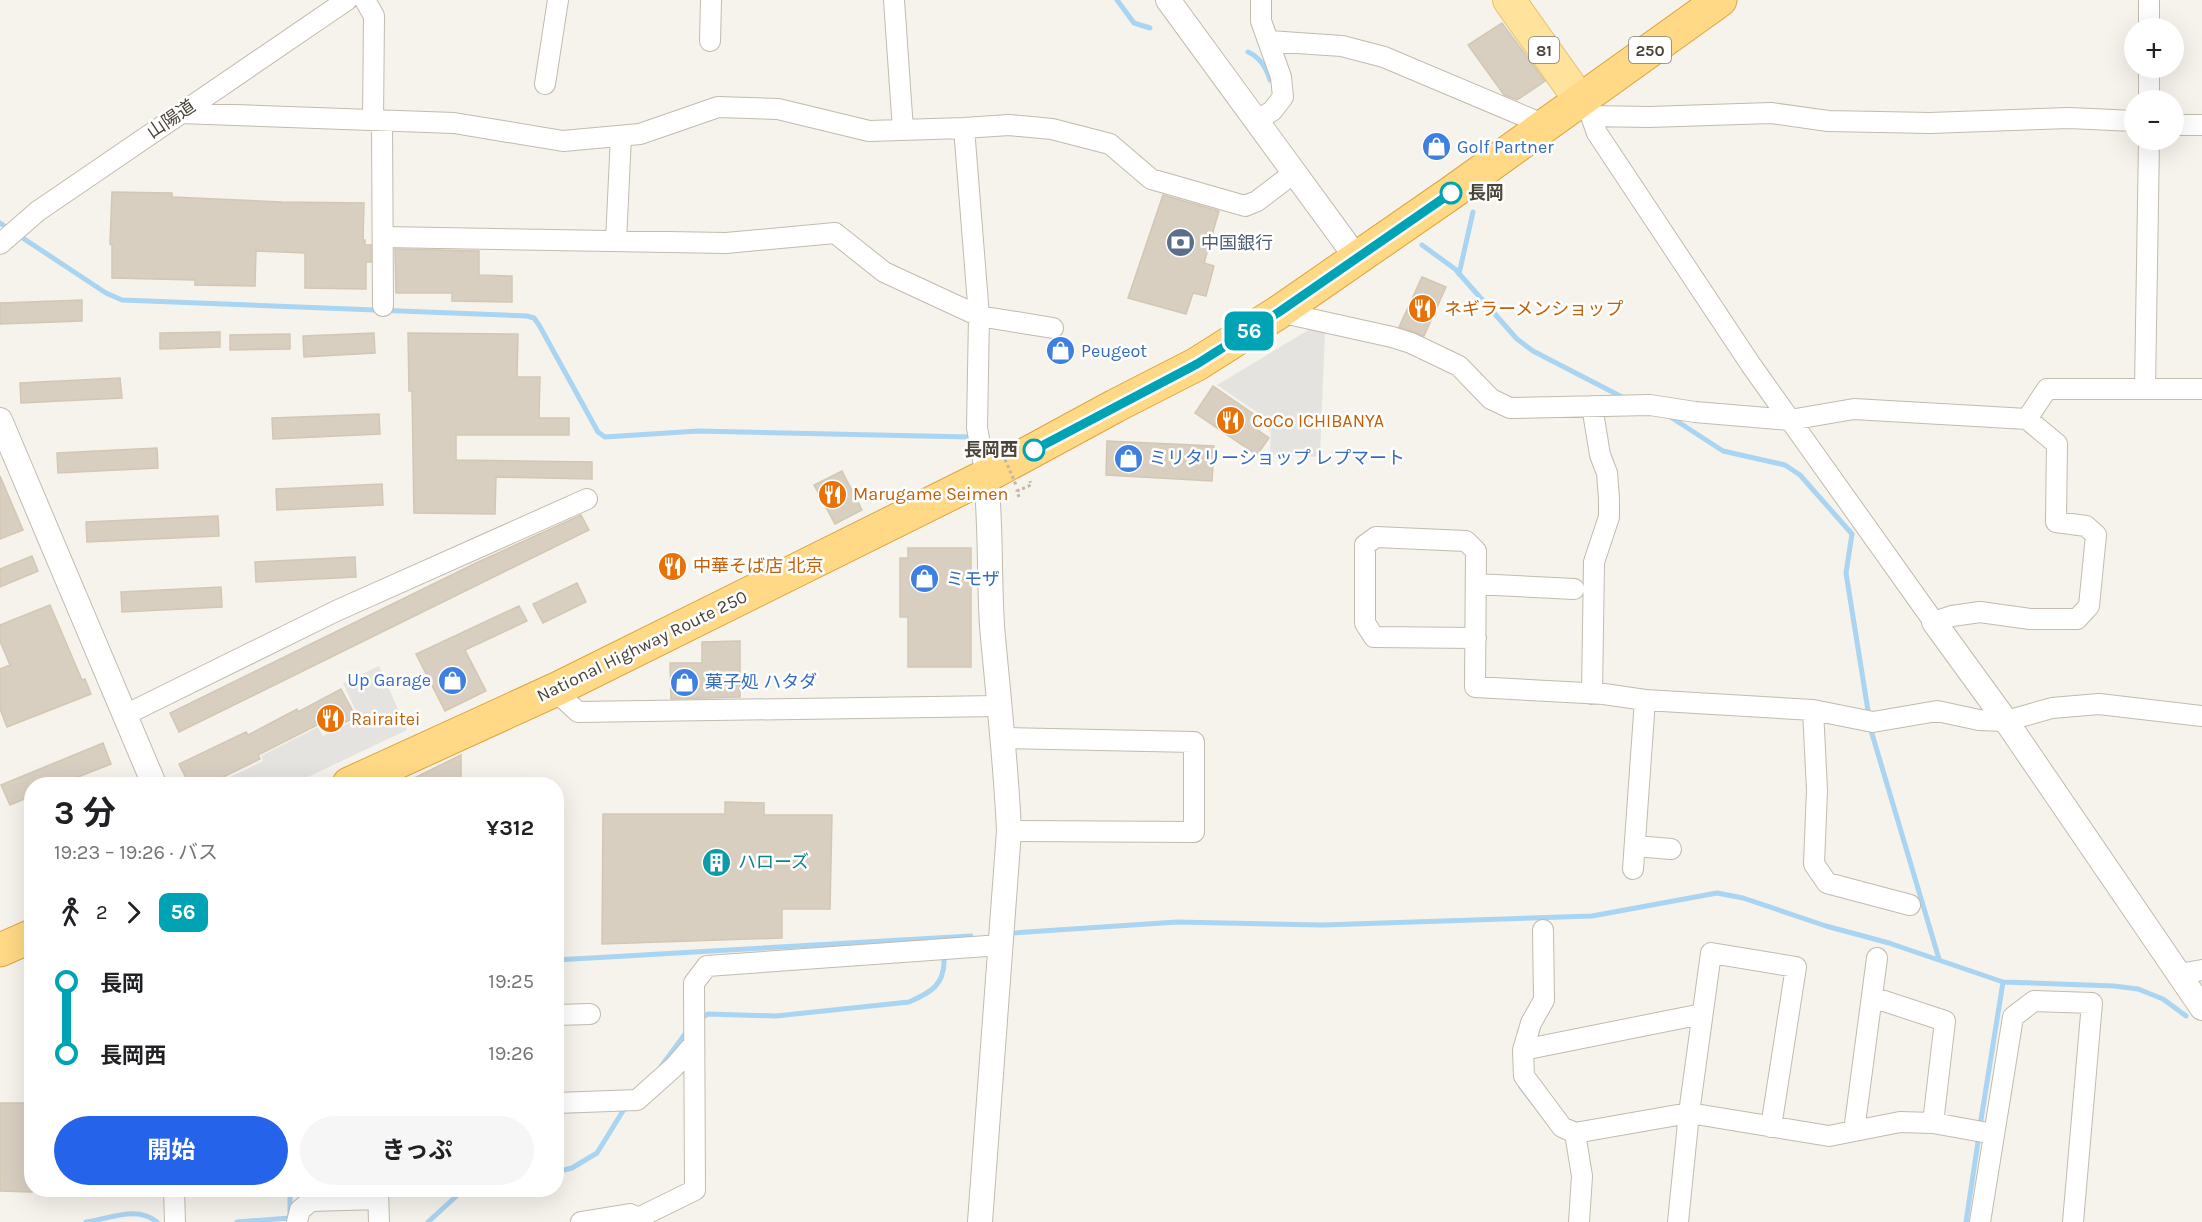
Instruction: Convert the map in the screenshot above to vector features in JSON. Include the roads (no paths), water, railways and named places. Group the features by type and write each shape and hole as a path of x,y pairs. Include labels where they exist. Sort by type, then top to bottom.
{"highway":[{"name":"National Highway Route 250","path":"371,777 559,688 986,476 1286,314 1356,257 1451,193 1545,125 1585,108 1720,0"},
{"path":"0,950 24,940"}],"main road":[{"name":"81","path":"1509,0 1585,108"}],"street":[{"name":"山陽道","path":"9,236 38,211 346,0"},
{"path":"365,0 374,16 383,237 383,306"},
{"path":"545,84 558,0"},
{"path":"710,41 711,0"},
{"path":"894,0 903,130"},
{"path":"1168,0 1356,257"},
{"path":"1256,121 1272,111 1282,97 1281,77 1262,21 1261,0"},
{"path":"2149,0 2149,18"},
{"path":"1268,41 1342,46 1384,57 1545,125"},
{"path":"180,113 454,123 563,141 640,134 718,107 778,109 869,131 1009,125 1052,129 1110,144 1151,179 1245,206 1257,201 1294,173"},
{"path":"1585,108 1649,117 1771,113 1828,121 1930,123 2069,118 2124,121"},
{"path":"1585,108 1597,133 1790,420 1934,622 2190,972 2202,1008"},
{"path":"2184,125 2202,125"},
{"path":"964,128 979,316 977,428 986,476 992,623 1009,831 980,1222"},
{"path":"616,241 621,136"},
{"path":"2145,389 2148,150"},
{"path":"383,237 726,243 835,233 884,272 979,316 1053,328"},
{"path":"1286,314 1411,343 1459,366 1491,399 1510,408 1650,405 1695,412 1790,420 1854,409 2027,419 2057,444 2056,522 2085,526 2096,535 2089,606 2077,620 2030,620 1980,612 1962,614 1934,622"},
{"path":"2027,419 2047,389 2202,389"},
{"path":"1592,406 1600,455 1607,473 1609,498 1609,517 1594,562 1592,694"},
{"path":"0,420 151,777"},
{"path":"125,715 336,611 587,499"},
{"path":"1476,638 1374,637 1365,623 1365,545 1376,537 1466,541 1476,551 1476,638 1475,687 1813,710 1868,722 1936,711 1979,720 2006,721 2052,708 2098,704 2202,717"},
{"path":"1476,584 1574,590"},
{"path":"559,688 565,700 578,712 999,706"},
{"path":"1633,869 1645,700"},
{"path":"1813,710 1817,790 1814,864 1827,883 1910,905"},
{"path":"1002,738 1194,742 1194,832 1009,831"},
{"path":"1635,846 1671,849"},
{"path":"1543,930 1544,1000 1531,1023 1523,1050 1524,1076 1562,1127 1575,1134 1689,1113 1829,1136 1900,1122 1933,1123 1984,1132"},
{"path":"581,1222 630,1214 638,1220 695,1190 694,983 707,966 1001,945"},
{"path":"1678,1222 1689,1113 1711,953 1796,967 1771,1127"},
{"path":"1854,1131 1878,958"},
{"path":"1872,997 1945,1021 1933,1123"},
{"path":"1980,1222 1984,1132 2013,1017 2034,1001 2092,1003 2073,1222"},
{"path":"564,1015 590,1014"},
{"path":"1523,1050 1702,1014"},
{"path":"564,1103 637,1100 674,1067 694,1030"},
{"path":"1575,1134 1582,1176 1579,1222"},
{"path":"174,1197 175,1222"},
{"path":"298,1221 300,1210 311,1201 349,1197"},
{"path":"378,1197 379,1222"}],"waterway":[{"path":"1117,0 1134,23 1150,28"},
{"path":"1248,52 1262,63 1270,80"},
{"path":"1459,274 1473,212"},
{"path":"0,223 106,293 122,300 534,318 598,432 605,437 698,431 969,437"},
{"path":"1422,245 1455,269 1517,339 1533,351 1624,398"},
{"path":"1669,416 1723,451 1785,465 1800,475 1852,534 1846,573 1869,717"},
{"path":"1870,727 1939,959"},
{"path":"1013,933 1177,922 1323,925 1592,916 1717,893 1743,898 1826,926 1889,943 2003,982 2138,989 2163,999 2186,1016"},
{"path":"564,960 971,936"},
{"path":"699,1019 708,1014 776,1016 909,1002 935,987 942,975 944,959"},
{"path":"1980,1126 2003,982"},
{"path":"660,1068 688,1030"},
{"path":"1521,1087 1535,1105"},
{"path":"564,1170 572,1168 597,1153 626,1106"},
{"path":"1966,1222 1979,1135"},
{"path":"290,1197 290,1215"},
{"path":"428,1222 455,1197"},
{"path":"86,1222 123,1214 140,1214 157,1222"},
{"path":"237,1222 290,1218 294,1221"}],"place":[{"name":"Golf Partner","path":"1436,147"},
{"name":"長岡","path":"1451,193"},
{"name":"中国銀行","path":"1180,243"},
{"name":"ネギラーメンショップ","path":"1423,309"},
{"name":"Peugeot","path":"1060,351"},
{"name":"CoCo ICHIBANYA","path":"1231,421"},
{"name":"長岡西","path":"1034,450"},
{"name":"ミリタリーショップ レプマート","path":"1128,458"},
{"name":"Marugame Seimen","path":"832,494"},
{"name":"中華そば店 北京","path":"672,566"},
{"name":"ミモザ","path":"925,579"},
{"name":"Up Garage","path":"452,680"},
{"name":"菓子処 ハタダ","path":"684,682"},
{"name":"Rairaitei","path":"330,719"},
{"name":"ハローズ","path":"717,862"}]}
